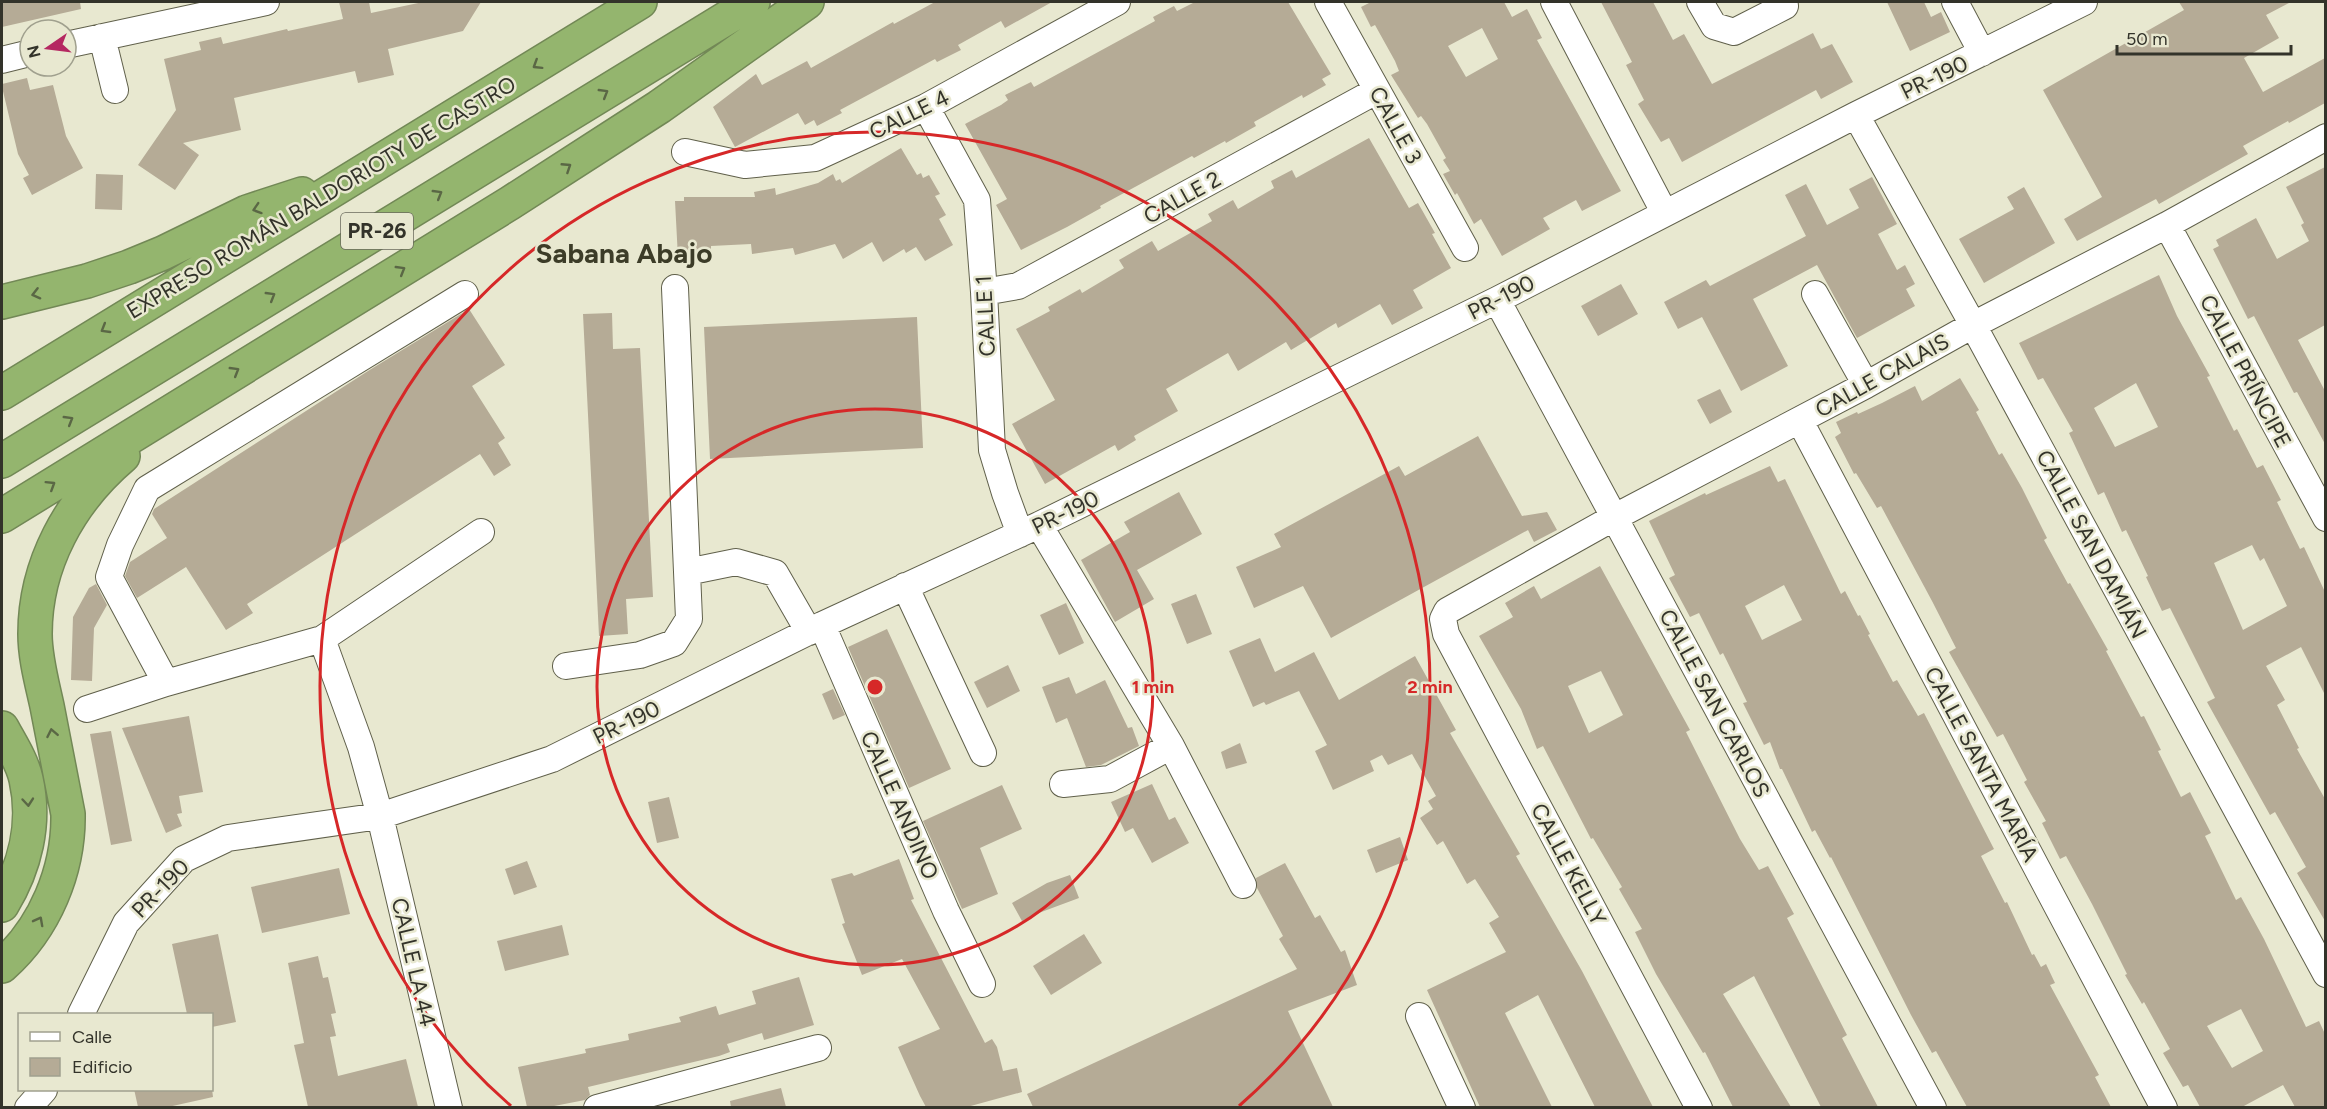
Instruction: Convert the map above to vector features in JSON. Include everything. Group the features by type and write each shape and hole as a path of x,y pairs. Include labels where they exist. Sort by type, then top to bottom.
{"highway":[{"name":"EXPRESO ROMÁN BALDORIOTY DE CASTRO","path":"2,393 640,2"},
{"name":"PR-26","path":"2,461 753,2"},
{"path":"2,516 190,398 510,203 659,107 807,2"},
{"path":"2,302 87,281 129,267 181,245 246,212 352,178"},
{"path":"2,966 34,930 48,905 64,858 68,837 68,814 38,662 35,634 38,598 44,570 71,512 102,474 190,398"},
{"path":"2,728 26,778 29,820 26,854 15,882 2,905"}],"street":[{"path":"78,42 266,2"},
{"name":"CALLE 4","path":"685,152 745,165 815,158 926,107 1117,2"},
{"name":"CALLE 3","path":"1328,2 1465,248"},
{"path":"1554,2 1664,212"},
{"path":"1700,2 1714,26 1734,32 1785,6"},
{"path":"1955,2 1982,53"},
{"name":"PR-190","path":"81,1013 126,923 184,859 228,838 380,816 552,759 815,628 1030,530 1497,300 1664,212 2085,2"},
{"path":"102,37 115,90"},
{"path":"2,60 18,56"},
{"name":"CALLE 2","path":"984,292 1018,286 1376,91"},
{"name":"CALLE 1","path":"926,107 977,200 993,450 1005,493 1171,746 1243,885"},
{"name":"CALLE SAN DAMIÁN","path":"1856,115 1973,325 2325,974"},
{"name":"CALLE CALAIS","path":"1443,619 1446,611 1615,517 1800,421 1973,325 2167,225 2325,137"},
{"name":"CALLE PRÍNCIPE","path":"2167,225 2325,518"},
{"path":"566,666 640,655 674,643 689,619 675,288"},
{"path":"166,683 109,577 120,545 147,489 465,294"},
{"path":"1815,294 1866,385"},
{"name":"CALLE SAN CARLOS","path":"1497,300 1933,1107"},
{"name":"CALLE SANTA MARÍA","path":"1800,421 2164,1107"},
{"path":"87,709 166,683 322,639 481,532"},
{"name":"CALLE ANDINO","path":"687,572 736,562 775,573 815,628 946,912 982,984"},
{"path":"905,586 983,753"},
{"name":"CALLE KELLY","path":"1443,619 1451,644 1699,1107"},
{"name":"CALLE LA 44","path":"322,639 361,747 380,816 449,1107"},
{"path":"1064,784 1110,779 1171,746"},
{"path":"1419,1016 1462,1107"},
{"path":"597,1107 818,1048"},
{"path":"28,1107 42,1091"}],"building":[{"path":"2,2 80,2 81,9 42,18 18,18 18,23 2,27"},
{"path":"339,2 369,2 371,13 423,2 481,2 463,31 388,49 394,75 358,83 355,71 234,98 241,130 183,143 199,155 175,190 138,165 176,110 164,59 201,50 199,42 221,37 223,44 343,19"},
{"path":"935,2 1052,2 1005,28 1001,21 958,45 961,50 937,62 935,59 840,110 842,113 817,126 814,120 805,125 798,113 735,147 713,107 756,74 762,85 807,61 811,68 893,22 894,24"},
{"path":"1195,2 1288,2 1331,74 1322,79 1326,85 1303,98 1302,95 1254,122 1256,126 1226,143 1225,141 1194,158 1192,156 1100,206 1101,208 1067,227 1021,250 996,205 1007,199 965,124 1008,100 1005,95 1031,82 1034,87 1155,21 1153,17 1174,6 1177,11"},
{"path":"1371,2 1504,2 1512,17 1527,9 1542,38 1537,40 1621,191 1582,211 1576,200 1543,218 1550,229 1502,256 1481,219 1474,224 1457,193 1455,195 1443,174 1450,171 1443,160 1446,158 1427,124 1421,116 1418,118 1391,75 1399,71 1395,61 1375,25 1371,27 1361,7","holes":["1482,28 1498,59 1466,77 1448,46"]},
{"path":"1601,2 1653,2 1673,40 1684,34 1712,84 1813,33 1821,49 1832,44 1853,82 1821,99 1816,90 1682,162 1669,138 1661,142 1638,104 1644,100 1626,65 1632,62"},
{"path":"1887,2 1924,2 1931,17 1941,12 1950,32 1910,51"},
{"path":"2179,2 2291,2 2266,15 2279,38 2244,58 2263,92 2325,58 2325,103 2243,146 2248,154 2159,204 2156,199 2077,241 2064,219 2102,197 2043,90 2184,10"},
{"path":"27,78 30,90 53,85 66,136 83,168 32,195 23,178 29,175 18,154 2,84"},
{"path":"1369,138 1409,208 1418,203 1451,268 1413,290 1423,308 1392,325 1380,304 1338,328 1336,323 1291,350 1286,342 1238,371 1228,353 1166,389 1178,411 1134,436 1136,440 1118,451 1115,445 1045,484 1012,424 1055,400 1016,329 1050,311 1048,307 1080,289 1082,293 1124,268 1119,260 1152,241 1158,251 1212,221 1208,214 1233,200 1238,209 1274,188 1271,181 1292,170 1296,178"},
{"path":"901,148 917,175 921,173 923,178 929,175 940,194 935,196 946,215 939,219 953,245 925,261 916,247 906,253 904,249 883,262 872,242 843,259 835,244 795,255 793,248 752,254 751,244 711,246 711,253 703,253 703,257 678,258 675,201 684,201 684,197 755,197 754,192 775,188 776,195 818,183 833,174 836,181 840,179 842,183"},
{"path":"2325,167 2325,325 2298,340 2325,391 2325,444 2297,392 2294,393 2254,316 2248,319 2213,249 2219,246 2216,240 2256,218 2277,259 2309,241 2301,225 2304,223 2286,187"},
{"path":"96,174 123,175 122,210 95,209"},
{"path":"1872,177 1897,224 1878,234 1897,270 1905,265 1915,284 1906,289 1915,306 1857,338 1817,265 1753,299 1788,366 1741,391 1702,317 1678,329 1664,302 1706,280 1710,286 1806,236 1785,195 1806,184 1827,225 1859,208 1849,189"},
{"path":"2024,187 2055,243 1984,283 1959,239 2014,209 2007,197"},
{"path":"2159,275 2177,316 2210,376 2207,377 2234,431 2237,429 2257,468 2263,465 2281,500 2277,502 2300,549 2304,547 2325,592 2325,695 2301,647 2266,666 2285,700 2277,705 2299,748 2297,749 2325,799 2325,921 2297,873 2306,867 2275,812 2270,815 2207,702 2215,698 2170,608 2162,611 2126,530 2122,532 2104,492 2098,495 2069,433 2073,431 2043,378 2038,380 2019,343","holes":["2136,383 2158,427 2115,447 2094,408","2252,545 2260,561 2264,558 2287,606 2243,630 2214,563"]},
{"path":"1621,284 1638,314 1598,336 1581,306"},
{"path":"469,309 505,365 472,386 505,438 498,443 511,465 494,476 480,454 247,604 253,613 226,630 186,567 137,598 125,576 130,562 167,538 152,514 154,509"},
{"path":"612,313 613,349 640,348 653,597 626,599 628,634 599,636 583,314"},
{"path":"917,317 923,448 710,459 704,327"},
{"path":"1960,378 1979,410 1976,412 1999,455 2002,453 2022,488 2047,538 2044,540 2108,650 2106,651 2141,717 2144,716 2161,750 2158,751 2181,797 2190,792 2211,833 2205,836 2236,900 2241,897 2306,1027 2319,1021 2325,1034 2325,1107 2295,1107 2283,1085 2242,1107 2200,1107 2188,1085 2183,1087 2163,1053 2170,1049 2144,1002 2142,1004 2125,975 2127,974 2066,856 2060,859 2042,823 2046,821 2024,782 2027,780 2003,734 1997,737 1949,652 1956,648 1881,506 1877,508 1856,473 1854,474 1835,437 1841,433 1836,422 1857,412 1858,414 1915,386 1922,401","holes":["2241,1009 2263,1051 2232,1068 2207,1026"]},
{"path":"1720,389 1732,412 1710,424 1697,400"},
{"path":"1478,436 1522,516 1547,512 1557,530 1534,542 1528,530 1331,638 1303,586 1254,608 1236,567 1281,547 1274,534 1399,466 1405,476"},
{"path":"1770,466 1778,482 1785,479 1841,594 1845,591 1858,616 1860,615 1893,682 1897,680 1918,716 1924,713 1994,849 1981,856 2005,903 2007,902 2032,955 2034,954 2041,967 2046,964 2055,983 2050,985 2099,1075 2095,1077 2111,1107 1967,1107 1936,1051 1932,1053 1911,1015 1831,857 1815,830 1812,832 1780,769 1770,742 1764,745 1743,703 1747,702 1723,653 1720,655 1699,613 1690,617 1669,578 1675,575 1649,521 1705,493 1706,495","holes":["1784,585 1802,620 1762,640 1745,606"]},
{"path":"1179,492 1202,534 1137,570 1154,599 1115,622 1081,560 1130,532 1124,522"},
{"path":"1600,566 1690,730 1686,732 1740,839 1759,870 1768,866 1794,914 1787,918 1847,1035 1842,1038 1878,1107 1821,1107 1754,976 1723,994 1791,1107 1733,1107 1705,1052 1703,1053 1656,974 1635,932 1642,929 1619,889 1622,887 1593,838 1591,839 1543,746 1537,749 1521,709 1479,636 1513,617 1505,603 1534,586 1541,599","holes":["1601,671 1623,715 1589,733 1568,686"]},
{"path":"96,584 107,605 94,628 92,681 71,680 73,617 89,588"},
{"path":"1196,594 1212,634 1187,644 1171,604"},
{"path":"1066,603 1084,643 1059,655 1040,615"},
{"path":"887,629 951,769 909,788 848,647"},
{"path":"1260,638 1275,672 1314,652 1339,700 1415,656 1456,730 1450,733 1520,854 1516,856 1582,971 1653,1107 1595,1107 1538,995 1505,1013 1552,1107 1480,1107 1427,990 1506,952 1489,923 1499,917 1475,879 1467,884 1443,841 1437,845 1420,818 1433,809 1428,801 1436,796 1412,754 1388,765 1382,755 1370,761 1374,771 1333,790 1315,751 1327,745 1299,691 1266,705 1264,702 1253,707 1229,651"},
{"path":"1008,665 1020,691 987,708 974,682"},
{"path":"1069,677 1076,694 1105,680 1128,728 1132,727 1139,746 1101,765 1086,767 1067,718 1056,723 1042,687"},
{"path":"833,689 845,715 833,720 822,694"},
{"path":"189,716 203,792 179,796 182,813 177,814 182,826 166,833 122,728"},
{"path":"111,731 132,841 111,845 90,734"},
{"path":"1240,743 1247,763 1226,769 1221,752"},
{"path":"1152,784 1169,820 1175,817 1189,843 1152,863 1133,828 1125,832 1111,802"},
{"path":"1002,785 1022,829 980,848 998,894 962,909 923,821"},
{"path":"669,797 679,838 657,843 648,802"},
{"path":"1400,837 1408,860 1376,873 1367,850"},
{"path":"899,859 914,899 911,900 985,1043 992,1039 997,1047 1003,1071 1017,1068 1022,1092 967,1107 926,1107 920,1096 898,1047 940,1029 902,959 862,975 842,924 845,923 831,879 852,873 854,876"},
{"path":"527,861 537,887 514,895 505,869"},
{"path":"1285,863 1315,918 1320,915 1341,952 1345,950 1357,985 1288,1011 1333,1107 1033,1107 1027,1094 1297,969 1279,939 1283,936 1257,888 1256,878"},
{"path":"339,868 350,914 262,933 251,887"},
{"path":"1070,875 1079,898 1022,921 1012,903 1047,883"},
{"path":"562,925 569,955 505,971 497,941"},
{"path":"218,934 236,1022 213,1027 213,1013 187,1013 172,944"},
{"path":"1084,934 1102,963 1051,995 1033,966"},
{"path":"318,956 323,978 328,977 336,1013 331,1014 336,1036 330,1037 338,1076 406,1059 418,1107 308,1107 294,1045 304,1043 288,963"},
{"path":"799,977 814,1025 764,1040 762,1033 727,1044 730,1052 719,1056 588,1087 590,1095 585,1100 549,1107 527,1107 518,1067 586,1053 585,1049 629,1040 628,1034 681,1022 679,1017 716,1006 719,1015 756,1004 752,991"},
{"path":"781,1088 786,1107 731,1107 730,1101"},
{"path":"134,1091 212,1091 213,1097 168,1107 138,1107"}],"district":[{"name":"Sabana Abajo","path":"624,253"}]}
